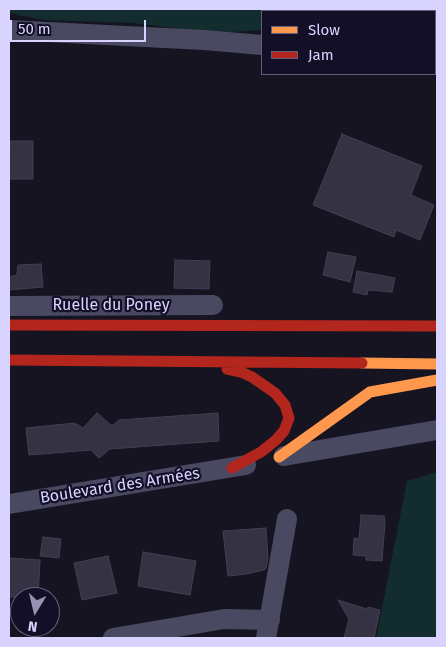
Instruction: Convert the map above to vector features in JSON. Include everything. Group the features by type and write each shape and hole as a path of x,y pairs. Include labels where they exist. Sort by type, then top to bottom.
{"highway":[{"path":"9,325 437,326"},
{"path":"9,360 437,364"},
{"path":"176,362 241,372 264,384 285,405 289,418 284,431 261,452 232,468"},
{"path":"279,457 370,392 437,380"}],"street":[{"path":"9,30 204,40 261,45"},
{"name":"Ruelle du Poney","path":"9,306 213,305"},
{"name":"Boulevard des Armées","path":"9,504 232,468 279,457 437,430"},
{"path":"113,638 224,620 268,629 287,519"}],"green space":[{"path":"9,9 298,9 261,10 261,30 232,32 206,32 133,23 44,20 9,12"},
{"path":"437,472 437,638 376,638 407,481"}],"building":[{"path":"342,134 422,166 411,195 434,205 420,240 396,230 394,237 313,205"},
{"path":"10,141 33,141 33,179 9,179"},
{"path":"328,252 356,257 350,282 323,275"},
{"path":"175,260 210,261 209,289 174,288"},
{"path":"41,264 43,287 9,290 9,277 17,275 18,265"},
{"path":"357,271 395,278 392,292 368,290 367,295 353,292"},
{"path":"97,413 112,426 119,420 218,413 219,441 110,449 99,458 91,450 29,455 26,428 75,423 83,428"},
{"path":"361,515 384,516 382,561 366,560 366,556 353,555 354,538 359,539"},
{"path":"266,528 268,558 266,568 246,574 228,576 223,531"},
{"path":"43,537 61,539 59,558 40,556"},
{"path":"143,552 196,561 190,595 138,586"},
{"path":"108,556 117,593 82,600 74,563"},
{"path":"9,558 40,560 39,587 10,587 9,597"},
{"path":"338,600 367,609 368,607 380,610 374,638 344,638 349,619"}],"traffic: slow":[{"path":"362,363 437,364"},
{"path":"279,457 370,392 437,380"}],"traffic: jam":[{"path":"9,325 437,326"},
{"path":"9,360 362,363"},
{"path":"227,369 252,377 275,393 285,405 289,418 284,431 276,440 261,452 232,468"}]}
